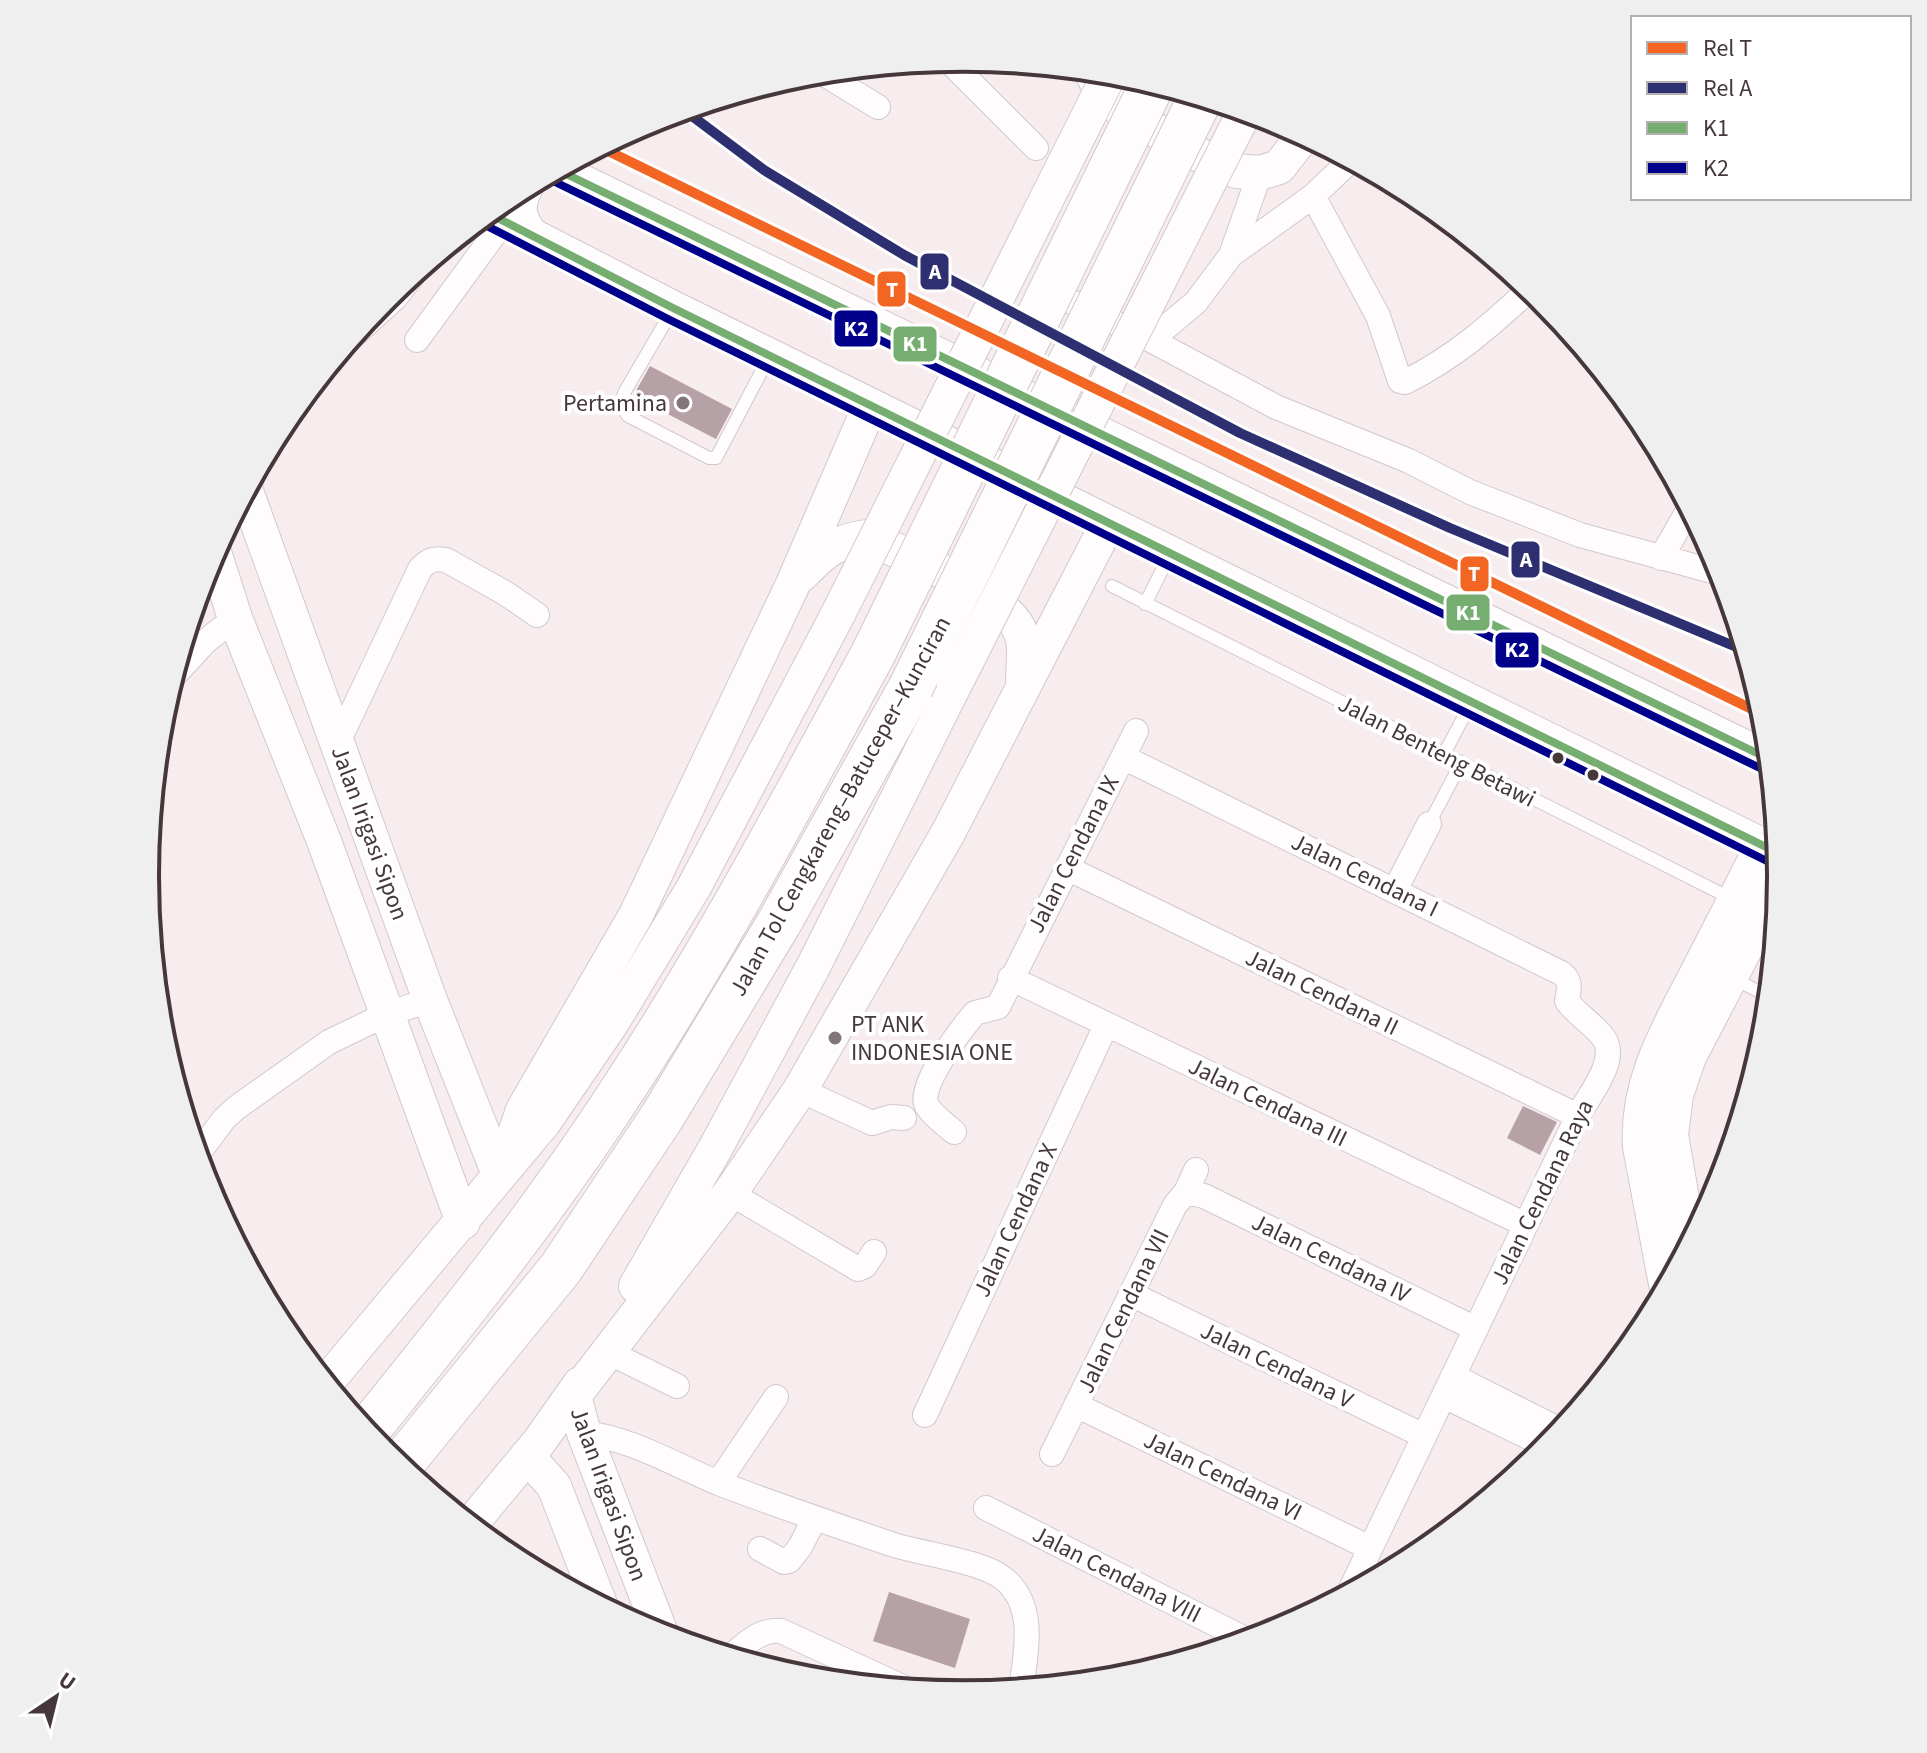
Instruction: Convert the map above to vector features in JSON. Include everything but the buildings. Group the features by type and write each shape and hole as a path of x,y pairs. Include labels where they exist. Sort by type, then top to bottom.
{"highway":[{"name":"Jalan Tol Cengkareng–Batuceper–Kunciran","path":"374,1423 538,1209 623,1090 737,903 873,654 1148,93"},
{"name":"Jalan Tol Cengkareng–Batuceper–Kunciran","path":"408,1457 561,1268 662,1117 779,923 911,687 1196,107"}],"main road":[{"path":"1097,83 1123,112 1216,164 1237,171 1260,173 1279,167 1296,145"},
{"path":"333,1375 544,1122 611,1024 664,937 701,874 836,618 1104,85"},
{"path":"575,1412 813,967 1240,121"},
{"path":"567,177 1758,754"},
{"path":"519,206 520,214 508,223 870,406 1767,848"},
{"path":"499,1173 523,1110 636,915 793,584 870,406"},
{"name":"Jalan Irigasi Sipon","path":"251,504 428,1001 499,1173"},
{"path":"477,1517 533,1449 575,1412 608,1352 730,1193 800,1090 948,833 1108,523"},
{"path":"793,584 824,551 846,540 867,537 988,595 1009,613 1023,637 1023,686"},
{"name":"Jalan Irigasi Sipon","path":"220,570 235,618 324,841 465,1219"},
{"path":"1750,919 1767,862"},
{"path":"1664,1272 1639,1128 1646,1085 1654,1059 1767,897"},
{"path":"1687,1228 1673,1156 1671,1116 1682,1073 1717,970"},
{"name":"Jalan Irigasi Sipon","path":"575,1412 656,1620"},
{"name":"Jalan Irigasi Sipon","path":"533,1449 554,1486 595,1591"}],"street":[{"path":"960,72 1036,148"},
{"path":"838,82 878,107"},
{"path":"1231,255 1313,196 1343,168"},
{"path":"1149,339 1196,302 1231,255 1260,173"},
{"path":"1313,196 1378,316 1400,381 1405,382 1447,360 1477,338 1521,297"},
{"path":"417,340 508,223"},
{"path":"1055,294 1149,339 1276,407 1409,461 1470,492 1580,535 1707,570"},
{"path":"1661,558 1684,518"},
{"path":"338,742 426,562 436,558 446,560 497,588 537,615"},
{"path":"189,660 235,618"},
{"name":"Jalan Cendana IX","path":"954,1132 926,1105 924,1095 932,1077 975,1013 998,1007 1136,731"},
{"name":"Jalan Cendana I","path":"1122,759 1561,973 1568,978 1567,1001 1577,1015"},
{"path":"1395,890 1429,824"},
{"name":"Jalan Cendana II","path":"1067,868 1578,1116"},
{"name":"Jalan Cendana III","path":"1010,978 1526,1225"},
{"path":"206,1145 236,1108 329,1042 388,1014 428,1001"},
{"name":"Jalan Cendana Raya","path":"1356,1578 1578,1116 1608,1061 1609,1047 1603,1037 1577,1015"},
{"name":"Jalan Cendana X","path":"925,1415 1106,1025"},
{"path":"800,1090 872,1123 891,1117 904,1118"},
{"name":"Jalan Cendana VII","path":"1052,1454 1175,1205 1191,1181"},
{"name":"Jalan Cendana IV","path":"1191,1181 1204,1196 1476,1329"},
{"path":"730,1193 858,1269 865,1266 874,1252"},
{"name":"Jalan Cendana V","path":"1131,1294 1424,1436"},
{"path":"608,1352 677,1386"},
{"path":"1448,1386 1550,1426"},
{"path":"1448,1386 1537,1440"},
{"path":"718,1483 776,1397"},
{"name":"Jalan Cendana VI","path":"1076,1405 1370,1548"},
{"path":"575,1412 599,1435 649,1451 718,1483 907,1550 988,1569 1006,1580 1022,1603 1029,1639 1025,1678"},
{"name":"Jalan Cendana VIII","path":"986,1508 1020,1535 1233,1634"},
{"path":"760,1549 784,1562 789,1561 815,1518"},
{"path":"740,1649 768,1630 781,1631 878,1676"}],"lane":[{"path":"673,308 624,393 622,410 709,458 720,455 770,356"},
{"path":"1145,604 1170,553"},
{"name":"Jalan Benteng Betawi","path":"1112,586 1444,754 1750,919"},
{"path":"1444,754 1471,702"},
{"path":"1429,824 1461,763"},
{"path":"1717,970 1759,992"}],"rail line":[{"name":"A","path":"695,119 764,170 904,255 1240,433 1450,528 1734,646"},
{"name":"T","path":"612,153 1750,708"}],"transit line":[{"name":"K1","path":"569,176 1758,754"},
{"name":"K2","path":"557,183 1761,768"},
{"name":"K1","path":"501,219 673,308 1767,848"},
{"name":"K2","path":"489,227 668,319 1767,861"}],"place":[{"name":"Pertamina","path":"683,403"},
{"name":"PT ANK INDONESIA ONE","path":"835,1038"}]}
